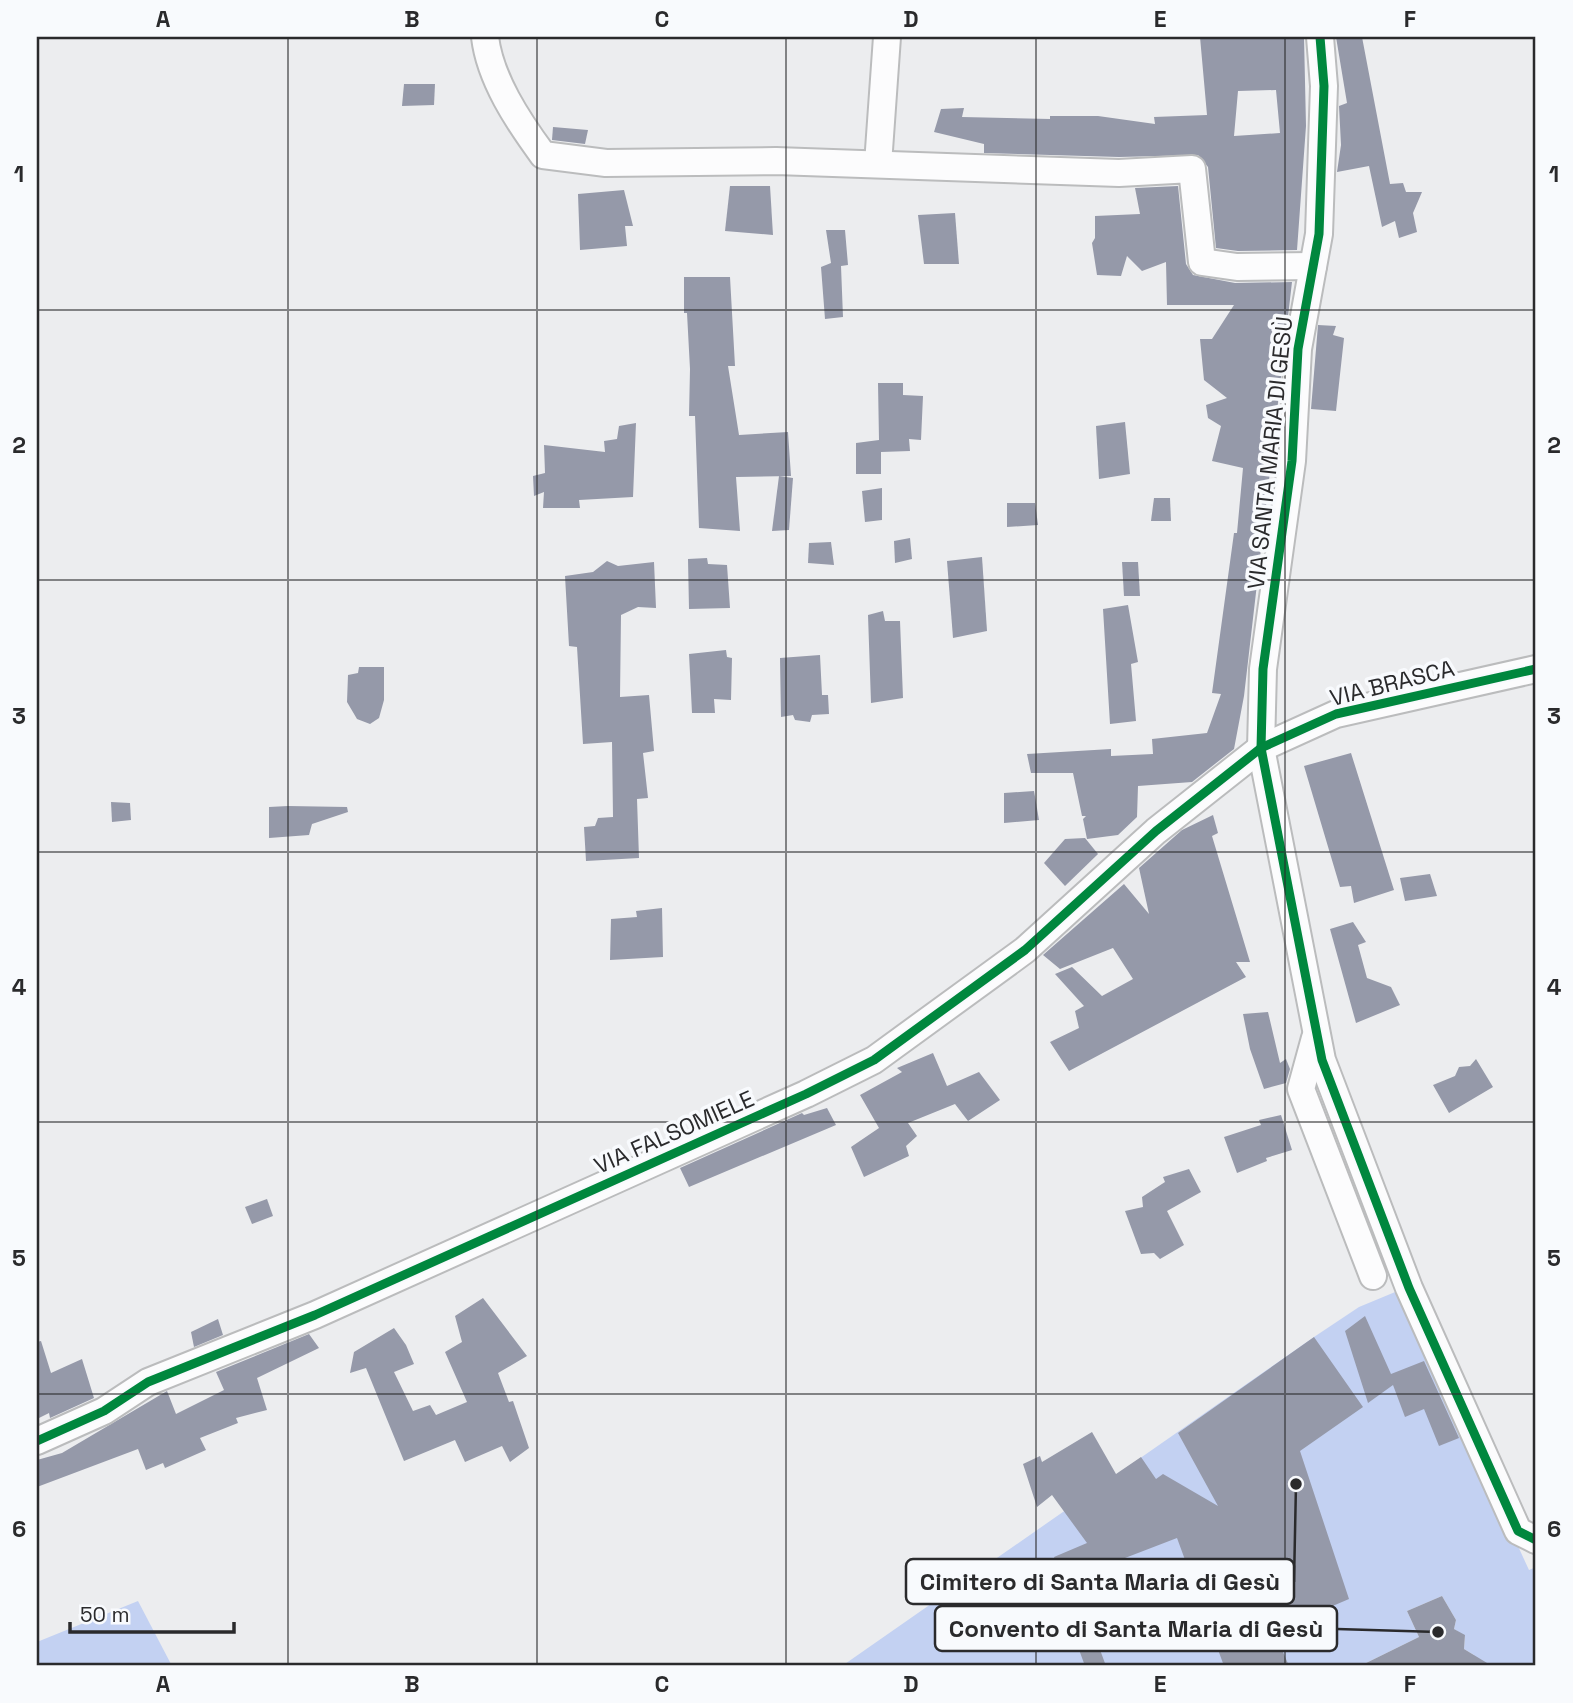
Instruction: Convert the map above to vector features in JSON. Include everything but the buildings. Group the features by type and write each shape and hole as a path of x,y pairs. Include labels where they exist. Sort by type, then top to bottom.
{"street":[{"path":"485,37 488,62 528,135 543,155 606,163 776,161 1119,173 1192,169 1202,262 1237,267 1313,266"},
{"path":"878,164 887,37"},
{"name":"VIA SANTA MARIA DI GESÙ","path":"1320,37 1324,98 1318,234 1298,349 1292,461 1263,669 1261,747 1322,1060 1409,1288 1518,1531 1536,1540"},
{"name":"VIA BRASCA","path":"1261,747 1336,714 1536,669"},
{"name":"VIA FALSOMIELE","path":"37,1441 104,1411 148,1382 315,1315 806,1094 874,1059 1025,950 1156,831 1261,747"},
{"path":"1316,1033 1301,1089 1373,1276"}],"shaded area":[{"path":"1400,1290 1529,1570 1536,1567 1536,1666 1471,1666 1474,1655 1464,1649 1465,1636 1454,1629 1456,1620 1442,1596 1407,1611 1419,1637 1360,1666 842,1666 1314,1337 1359,1307"},
{"path":"138,1601 172,1666 37,1666 37,1642"}],"cycle path":[{"path":"1320,37 1324,86 1319,234 1298,349 1292,461 1263,669 1261,748 1322,1060 1409,1288 1518,1531 1536,1540"},
{"path":"37,1441 104,1411 148,1382 315,1315 806,1094 874,1060 1025,950 1156,831 1261,748 1336,714 1536,669"}],"place":[{"name":"Cimitero di Santa Maria di Gesù","path":"1296,1484"},
{"name":"Convento di Santa Maria di Gesù","path":"1438,1632"}]}
